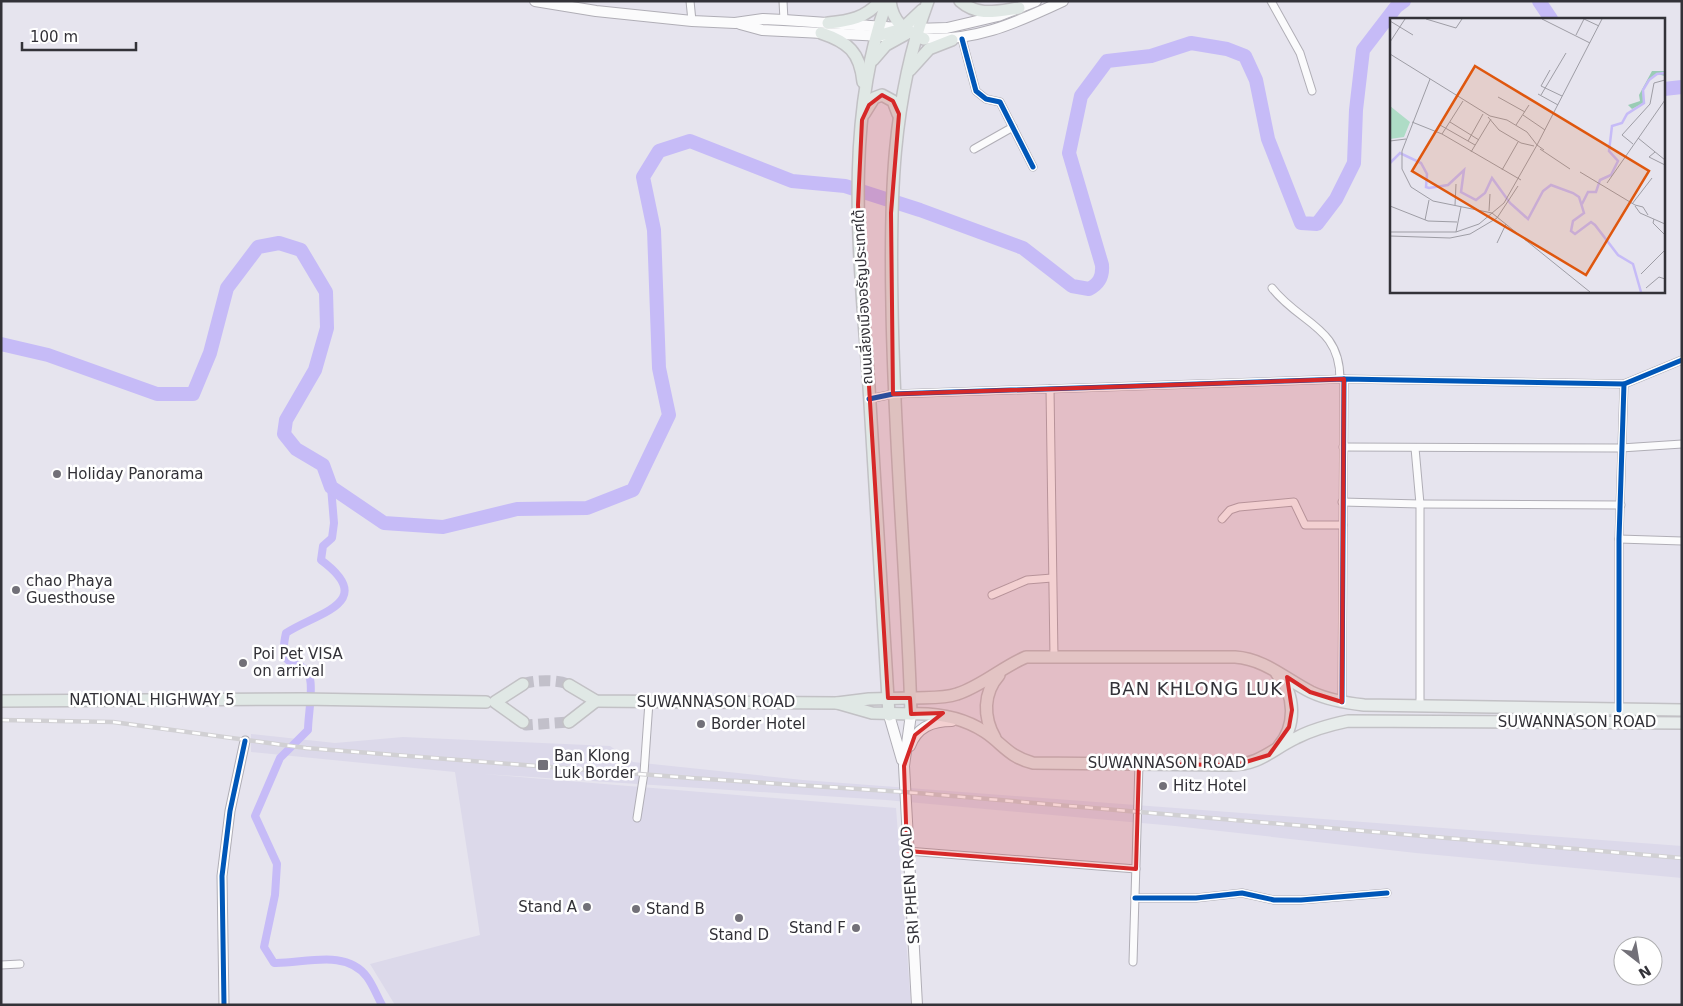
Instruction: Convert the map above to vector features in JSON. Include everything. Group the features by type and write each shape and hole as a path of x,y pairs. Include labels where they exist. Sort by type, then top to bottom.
{"highway":[{"path":"828,23 851,21 868,13 880,1"},
{"path":"888,1 891,10 910,34"},
{"name":"ถนนเลี่ยงเมืองอรัญประเทศใต้","path":"888,1 877,33 864,91 860,148 858,229 890,715"},
{"path":"960,1 970,9 981,13 1019,8"},
{"name":"ถนนเลี่ยงเมืองอรัญประเทศใต้","path":"910,714 893,394 891,237 898,114 910,60 910,34 927,3"},
{"path":"821,33 843,42 851,50 862,72 864,91"},
{"path":"877,33 910,34"},
{"path":"910,34 905,45 910,60"},
{"path":"870,64 886,45 910,34"},
{"path":"907,73 929,49 957,39"},
{"path":"862,120 874,98 882,95 893,101 898,114"},
{"path":"523,684 496,702 523,722"},
{"name":"SUWANNASON ROAD","path":"569,685 596,701 837,703 888,698 910,698"},
{"name":"NATIONAL HIGHWAY 5","path":"1,701 359,700 486,702"},
{"path":"568,722 596,701"},
{"name":"SUWANNASON ROAD","path":"837,703 872,714 910,714"}],"main road":[{"path":"535,1 596,11 734,23 762,30 877,33"},
{"path":"910,34 962,26 1036,1"},
{"path":"910,34 957,39 1001,27 1063,1"},
{"path":"734,23 763,19 828,23 877,33"},
{"name":"SUWANNASON ROAD","path":"910,698 955,695 972,688 1026,657 1235,657 1249,658 1268,666 1310,692 1342,702 1420,706 1682,710"},
{"path":"1268,666 1285,685 1292,710 1289,727 1274,751"},
{"path":"997,742 989,729 986,709 989,692 1004,669"},
{"name":"SUWANNASON ROAD","path":"910,714 943,715 962,720 985,732 1012,755 1033,763 1236,765 1260,760 1314,730 1339,723 1364,720 1682,723"},
{"name":"SRI PHEN ROAD","path":"910,714 904,766 907,851 918,1005"},
{"name":"SRI PHEN ROAD","path":"890,715 904,766"},
{"path":"904,766 914,735 920,730 940,721 962,720"}],"street":[{"path":"690,1 692,20"},
{"path":"783,1 784,20"},
{"path":"1271,1 1300,53 1312,91"},
{"path":"957,39 976,91 986,99 1000,102 1033,167"},
{"path":"974,149 1013,127"},
{"path":"1272,288 1284,303 1330,338 1342,379 1342,702"},
{"path":"869,399 893,394 1342,379 1624,384 1682,360"},
{"path":"1619,710 1619,539 1624,384"},
{"path":"1050,388 1054,656"},
{"path":"1343,447 1621,448 1682,444"},
{"path":"1415,448 1420,504 1420,706"},
{"path":"1222,519 1230,510 1239,507 1294,502 1305,525 1343,525"},
{"path":"1342,502 1621,505"},
{"path":"1619,539 1682,541"},
{"path":"992,595 1027,580 1052,578"},
{"path":"637,818 644,774 649,702"},
{"path":"224,1005 222,876 230,811 245,741"},
{"path":"1133,962 1139,764"},
{"path":"907,851 1136,869"},
{"path":"1135,898 1196,898 1242,894 1274,900 1301,900 1387,893"},
{"path":"1,965 20,964"}],"highlighted area":[{"path":"882,95 893,101 899,114 891,213 893,394 1344,379 1342,702 1310,692 1287,677 1292,710 1289,727 1269,755 1236,765 1139,764 1136,869 907,851 904,766 915,735 943,713 911,714 910,698 888,698 858,205 862,120 869,105"}],"shaded area":[{"path":"251,734 335,743 403,737 610,746 633,762 803,780 1682,846 1682,878 1416,853 1175,826 886,800 483,774 896,808 911,1005 395,1005 370,964 480,935 455,772 251,752"}],"waterway":[{"path":"1,344 48,355 157,394 193,394 210,353 227,288 258,247 279,243 301,250 326,292 327,328 315,370 286,420 284,434 296,449 323,465 331,487 384,523 443,527 517,509 587,508 633,490 669,415 659,368 654,230 643,177 659,151 690,141 792,181 845,186 920,210 1023,248 1072,286 1089,289 1100,280 1102,265 1069,153 1081,96 1107,61 1151,56 1191,43 1227,49 1245,56 1256,80 1268,139 1301,223 1317,224 1336,199 1354,163 1356,110 1363,50 1396,7 1404,1"},
{"path":"1539,1 1550,18"},
{"path":"1666,89 1682,87"},
{"path":"331,487 334,523 332,538 323,546 321,560 337,575 344,587 343,597 326,612 286,633 284,647 287,660 307,671 310,679 311,697 308,730 280,758 255,816 277,864 275,895 264,947 274,963 324,960 348,963 358,968 367,977 382,1005"}],"tunnel":[{"path":"523,684 546,681 569,685"},
{"path":"523,722 526,725 569,722"}],"railway":[{"path":"1,720 113,722 306,748 691,778 905,792 1682,858"}],"cycle path":[{"path":"962,39 976,91 986,99 1000,102 1033,167"},
{"path":"869,399 893,394 1344,379 1624,384 1682,360"},
{"path":"1342,702 1344,379"},
{"path":"1619,710 1619,539 1624,384"},
{"path":"224,1005 222,876 230,811 245,741"},
{"path":"1135,898 1196,898 1242,893 1274,900 1301,900 1387,893"}],"place":[{"name":"Holiday Panorama","path":"57,474"},
{"name":"chao Phaya Guesthouse","path":"16,590"},
{"name":"Poi Pet VISA on arrival","path":"243,663"},
{"name":"Border Hotel","path":"701,724"},
{"name":"Ban Klong Luk Border","path":"543,765"},
{"name":"Hitz Hotel","path":"1163,786"},
{"name":"Stand A","path":"587,907"},
{"name":"Stand B","path":"636,909"},
{"name":"Stand D","path":"739,918"},
{"name":"Stand F","path":"856,928"}],"district":[{"name":"BAN KHLONG LUK","path":"1196,688"}]}
